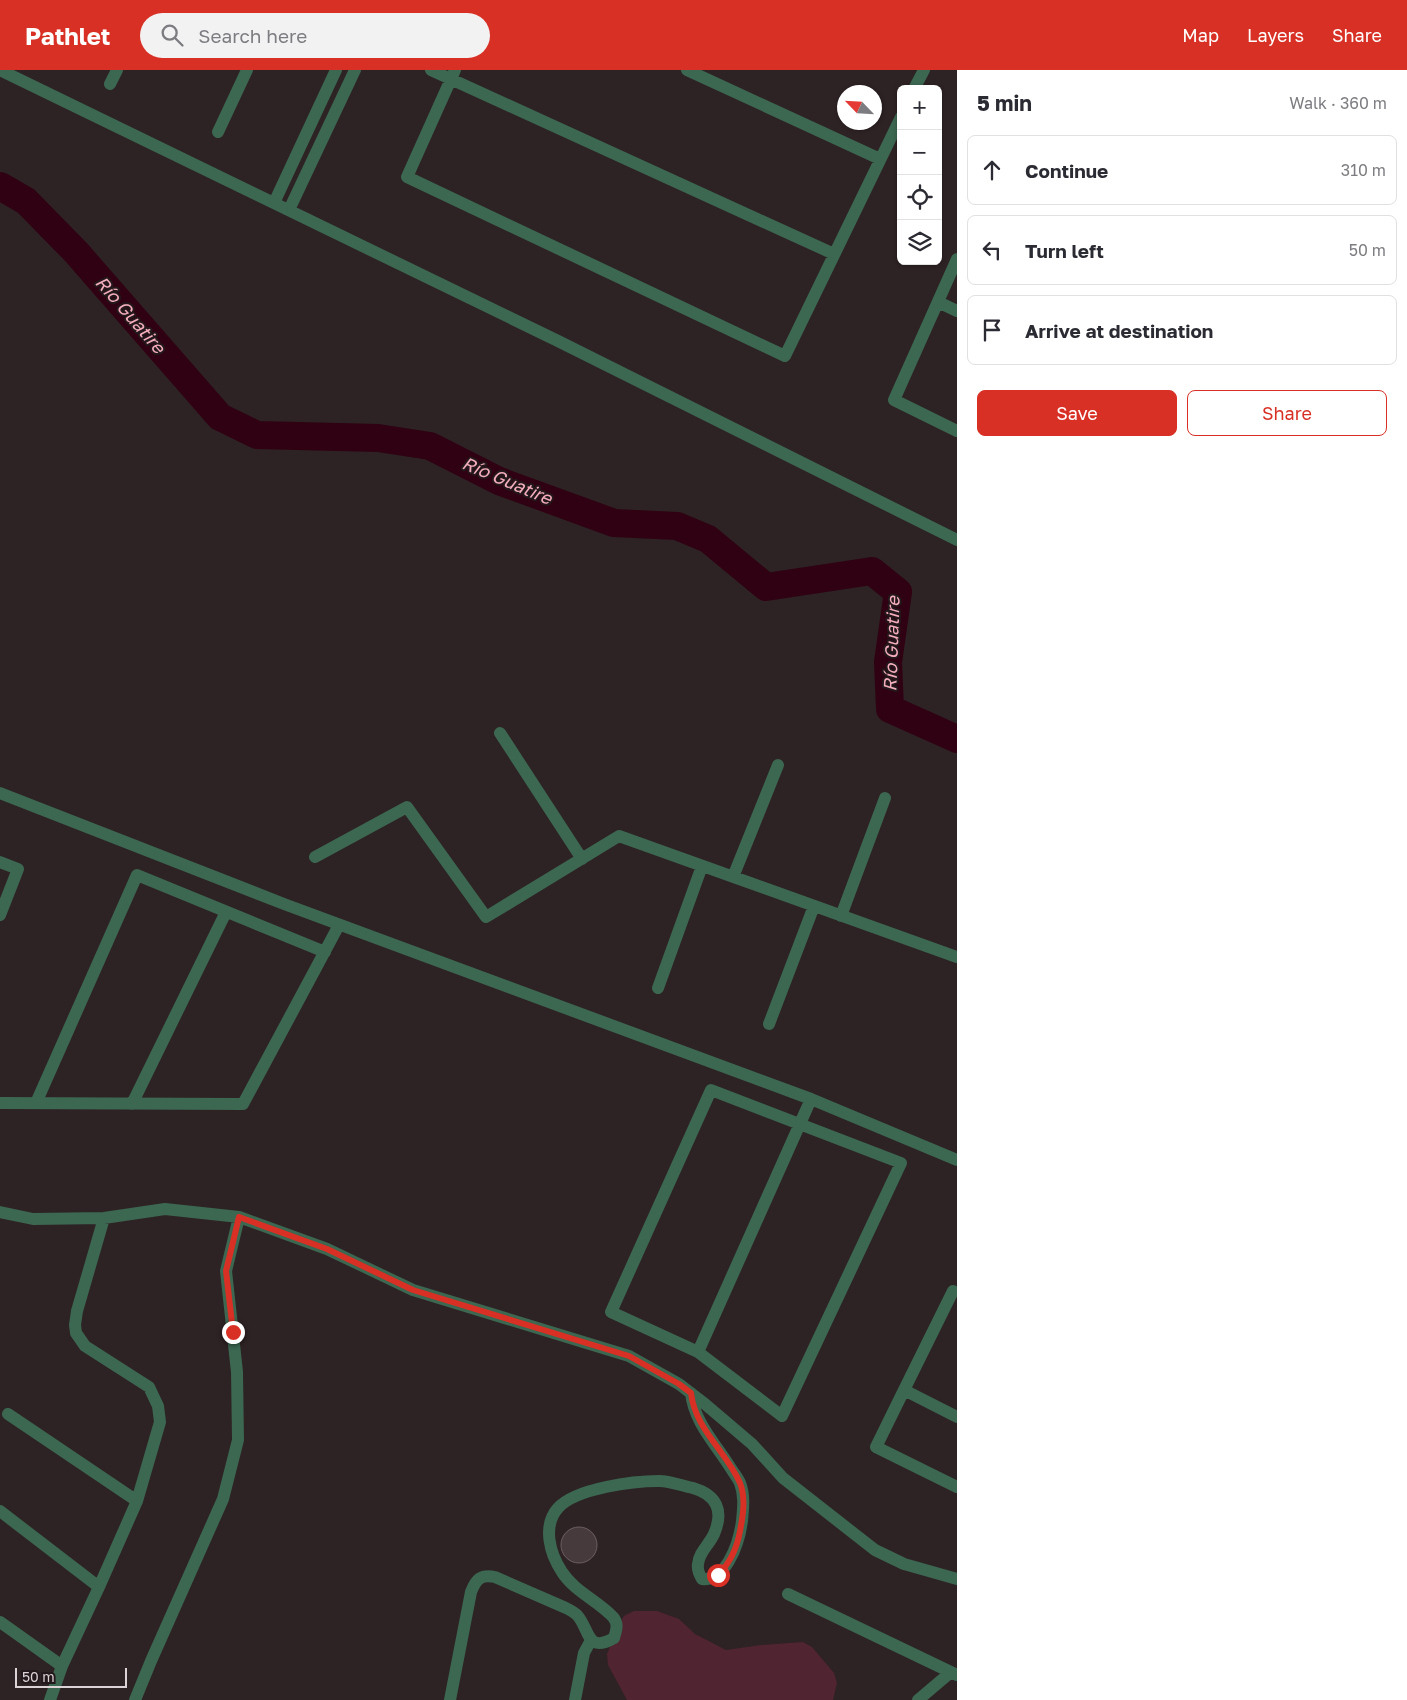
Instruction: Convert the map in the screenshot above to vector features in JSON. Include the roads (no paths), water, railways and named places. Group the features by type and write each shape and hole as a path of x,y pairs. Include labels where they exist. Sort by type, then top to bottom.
{"street":[{"path":"0,70 558,341 957,540"},
{"path":"110,84 116,70"},
{"path":"218,132 247,70"},
{"path":"274,203 336,70"},
{"path":"289,210 355,70"},
{"path":"431,70 453,75 834,254"},
{"path":"687,70 880,159"},
{"path":"916,85 924,70"},
{"path":"453,75 407,177 785,356 897,125"},
{"path":"957,259 894,400 957,430"},
{"path":"938,302 957,311"},
{"path":"500,734 582,859"},
{"path":"732,877 778,765"},
{"path":"0,793 339,925 811,1099 957,1160"},
{"path":"841,916 885,798"},
{"path":"315,857 407,807 486,917 619,836 841,916 956,952"},
{"path":"0,862 18,869 0,915"},
{"path":"658,988 702,866"},
{"path":"36,1104 137,875 325,952"},
{"path":"769,1024 814,906"},
{"path":"132,1104 226,912"},
{"path":"0,1103 243,1104 339,925"},
{"path":"711,1090 901,1163 782,1416 698,1352 611,1312 711,1090"},
{"path":"698,1352 811,1099"},
{"path":"0,1212 33,1219 104,1218 165,1209 239,1217 327,1249 413,1290 629,1356 679,1384 691,1393 752,1444 783,1478 874,1550 904,1564 957,1579"},
{"path":"135,1700 223,1499 238,1440 237,1372 226,1271 239,1217"},
{"path":"50,1700 62,1666 138,1501 160,1422 158,1406 149,1387 85,1346 76,1333 77,1311 104,1218"},
{"path":"956,1288 876,1447 957,1487"},
{"path":"904,1390 957,1416"},
{"path":"450,1700 471,1592 474,1584 480,1577 485,1575 495,1577 566,1608 577,1615 586,1634 594,1642 601,1644 614,1638 617,1624 614,1618 573,1585 554,1558 549,1528 553,1516 566,1502 587,1492 646,1481 665,1481 702,1491 710,1495 718,1508 714,1533 698,1562 698,1571 702,1579 707,1580 718,1575 724,1569 734,1551 741,1526 744,1503 740,1483 719,1449 708,1436 692,1406 691,1393"},
{"path":"8,1414 138,1501"},
{"path":"0,1511 100,1587"},
{"path":"788,1594 954,1674 918,1700"},
{"path":"0,1622 62,1666"},
{"path":"576,1700 584,1653 591,1640"}],"waterway":[{"name":"Río Guatire","path":"0,186 26,201 76,252 220,417 257,435 378,438 430,446 499,481 614,523 677,526 708,539 766,587 872,571 898,592 888,662 890,709 957,739"}]}
